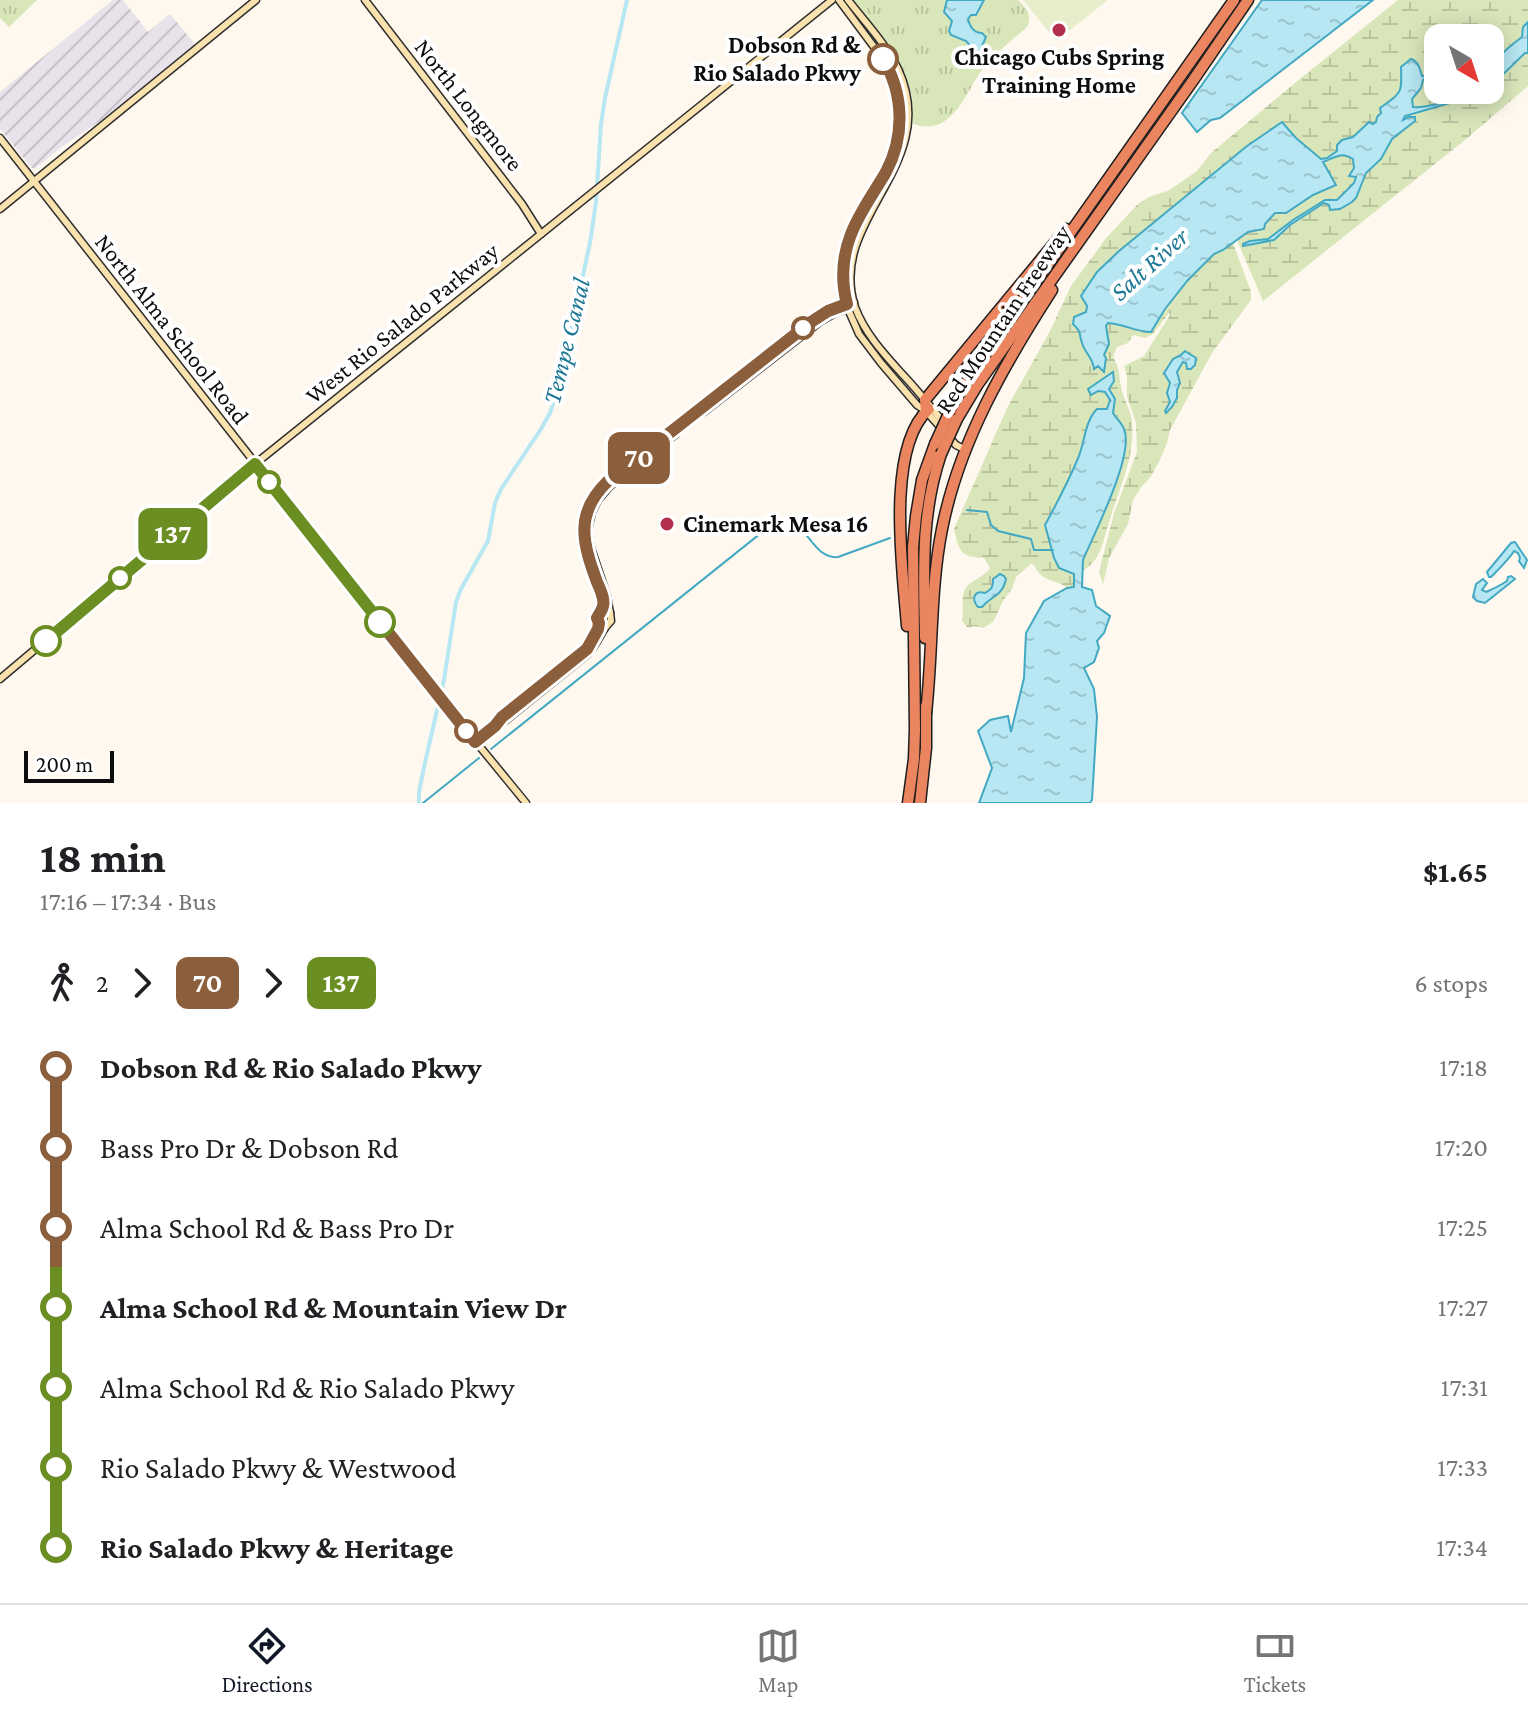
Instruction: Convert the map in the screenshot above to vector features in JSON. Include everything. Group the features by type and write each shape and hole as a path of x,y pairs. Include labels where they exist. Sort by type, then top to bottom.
{"highway":[{"name":"Red Mountain Freeway","path":"908,803 914,759 913,559 916,516 922,480 935,444 1251,0"},
{"name":"Red Mountain Freeway","path":"920,803 926,748 923,549 931,488 961,390 1230,3"},
{"path":"914,655 907,630 901,488 902,472 918,419 1074,218 1087,208"},
{"path":"926,713 939,547 964,449 994,384 1069,263 1073,249"}],"main road":[{"path":"0,209 256,0"},
{"name":"North Longmore","path":"365,0 525,208 541,234"},
{"name":"West Rio Salado Parkway","path":"0,679 255,464 832,0"},
{"path":"839,0 880,54 899,100 895,151 886,178 862,220 855,246 851,305"},
{"path":"848,0 900,73 908,122 895,168 851,234 843,271 851,305 865,343 917,405 927,406 956,445 964,449"},
{"name":"North Alma School Road","path":"0,138 434,691 526,803"},
{"path":"603,624 597,618 603,607 602,596 583,535 587,511 598,492 811,322 828,311 851,305"},
{"path":"475,742 583,659 596,645 603,624 612,619 588,533 592,512 602,494 811,328 851,305"},
{"path":"601,611 610,613"}],"shaded area":[{"path":"113,0 123,0 148,32 170,14 195,44 103,119 32,168 0,129 0,92"}],"green space":[{"path":"0,0 37,0 9,27 0,18"},
{"path":"851,0 1018,0 1026,9 1029,19 1027,27 985,66 948,119 937,125 925,126 911,123 909,92 899,65"},
{"name":"Chicago Cubs Spring Training Home","path":"1023,0 1108,0 1056,41"},
{"path":"1398,0 1528,0 1528,22 1523,27 1522,37 1504,51 1504,24 1424,24 1424,76 1411,59 1401,67 1399,92 1381,108 1379,118 1364,125 1353,137 1342,141 1329,157 1321,159 1281,122 1247,146 1119,251 1087,306 1078,329 1085,350 1104,371 1104,355 1109,344 1108,323 1151,332 1188,280 1214,254 1233,243 1251,292 1251,300 1212,353 1170,430 1160,460 1133,500 1128,524 1109,558 1103,584 1099,572 1114,513 1137,452 1136,423 1127,397 1124,366 1144,356 1169,313 1153,334 1145,338 1133,335 1128,343 1117,347 1113,357 1131,418 1132,435 1126,471 1098,555 1082,571 1083,560 1112,494 1124,456 1124,429 1113,413 1115,399 1109,389 1113,372 1105,378 1098,391 1105,392 1110,400 1107,409 1080,453 1045,525 1074,574 1074,587 1067,588 1045,578 1032,563 1016,577 993,622 983,628 968,628 962,621 964,592 968,585 990,568 984,558 962,551 954,529 1007,408 1071,286 1107,237 1139,203 1168,191 1197,171 1211,153"},
{"path":"1528,53 1528,86 1263,301 1237,240 1248,232 1262,230 1275,213 1286,213 1335,185 1322,162 1337,154 1350,157 1354,168 1350,176 1356,177 1343,196 1337,200 1325,200 1268,239 1250,241 1245,246 1274,240 1290,225 1324,203 1329,205 1330,210 1381,159 1392,139 1415,121 1415,117 1402,120 1405,116 1446,104 1504,104 1504,73"},
{"path":"1423,80 1424,104 1440,104 1413,107 1412,99"}],"water":[{"path":"947,0 984,0 976,15 968,19 973,29 986,37 980,51 975,51 966,41 951,35 952,21 944,12"},
{"path":"1262,0 1373,0 1220,118 1211,120 1197,132 1182,113"},
{"path":"1528,22 1528,53 1504,73 1504,52 1522,37 1523,27"},
{"name":"Salt River","path":"1411,59 1424,76 1421,88 1412,99 1413,107 1446,104 1405,116 1403,120 1415,117 1415,121 1392,139 1381,159 1366,173 1352,202 1340,209 1330,210 1329,205 1324,203 1290,225 1274,240 1243,246 1250,241 1268,239 1325,200 1337,200 1354,183 1356,177 1349,176 1354,168 1353,159 1341,155 1323,162 1336,185 1313,195 1286,213 1275,213 1264,229 1248,232 1214,254 1188,280 1151,332 1108,323 1109,344 1104,355 1104,372 1098,366 1094,369 1073,324 1074,317 1086,312 1087,306 1081,296 1097,272 1247,146 1282,122 1321,159 1327,158 1337,151 1337,145 1342,140 1353,137 1369,122 1376,122 1380,108 1399,92 1401,67"},
{"path":"1185,351 1196,358 1195,365 1187,369 1183,362 1177,372 1180,383 1177,398 1166,413 1170,402 1167,393 1170,383 1164,373 1173,359"},
{"path":"1113,372 1114,381 1109,389 1115,399 1113,413 1124,429 1124,456 1112,494 1083,560 1082,587 1092,590 1096,606 1110,616 1104,633 1097,641 1099,648 1094,662 1084,668 1094,689 1097,717 1092,800 1090,803 979,803 992,768 978,731 990,720 1008,716 1011,732 1024,678 1026,633 1044,601 1074,587 1074,574 1059,568 1054,558 1045,525 1079,456 1090,419 1097,409 1107,409 1110,400 1105,392 1098,391 1091,395 1088,389"},
{"path":"1515,542 1527,560 1524,568 1518,553 1514,551 1489,577 1487,572"},
{"path":"1000,574 1006,579 1002,589 978,607 975,596 989,590 993,579"},
{"path":"1511,576 1515,579 1485,603 1473,597 1476,584 1483,579 1487,583 1482,590 1486,592"}],"waterway":[{"name":"Tempe Canal","path":"419,803 456,602 488,541 495,503 501,489 541,429 558,389 590,243 601,124 627,0"},
{"path":"967,510 987,512 991,525 998,531 1031,539 1034,550 1053,550"},
{"path":"491,749 776,521 794,523 828,556 838,557 890,538"},
{"path":"423,803 479,758"}],"bus line":[{"name":"70","path":"380,622 475,742 587,649 598,629 597,618 603,604 583,535 587,511 595,496 607,482 811,322 847,304 843,271 851,234 887,169 899,130 899,100 883,59"},
{"name":"137","path":"46,641 255,464 380,622"}],"place":[{"name":"Chicago Cubs Spring Training Home","path":"1059,30"},
{"name":"Dobson Rd & Rio Salado Pkwy","path":"883,59"},
{"name":"Cinemark Mesa 16","path":"667,524"}]}
